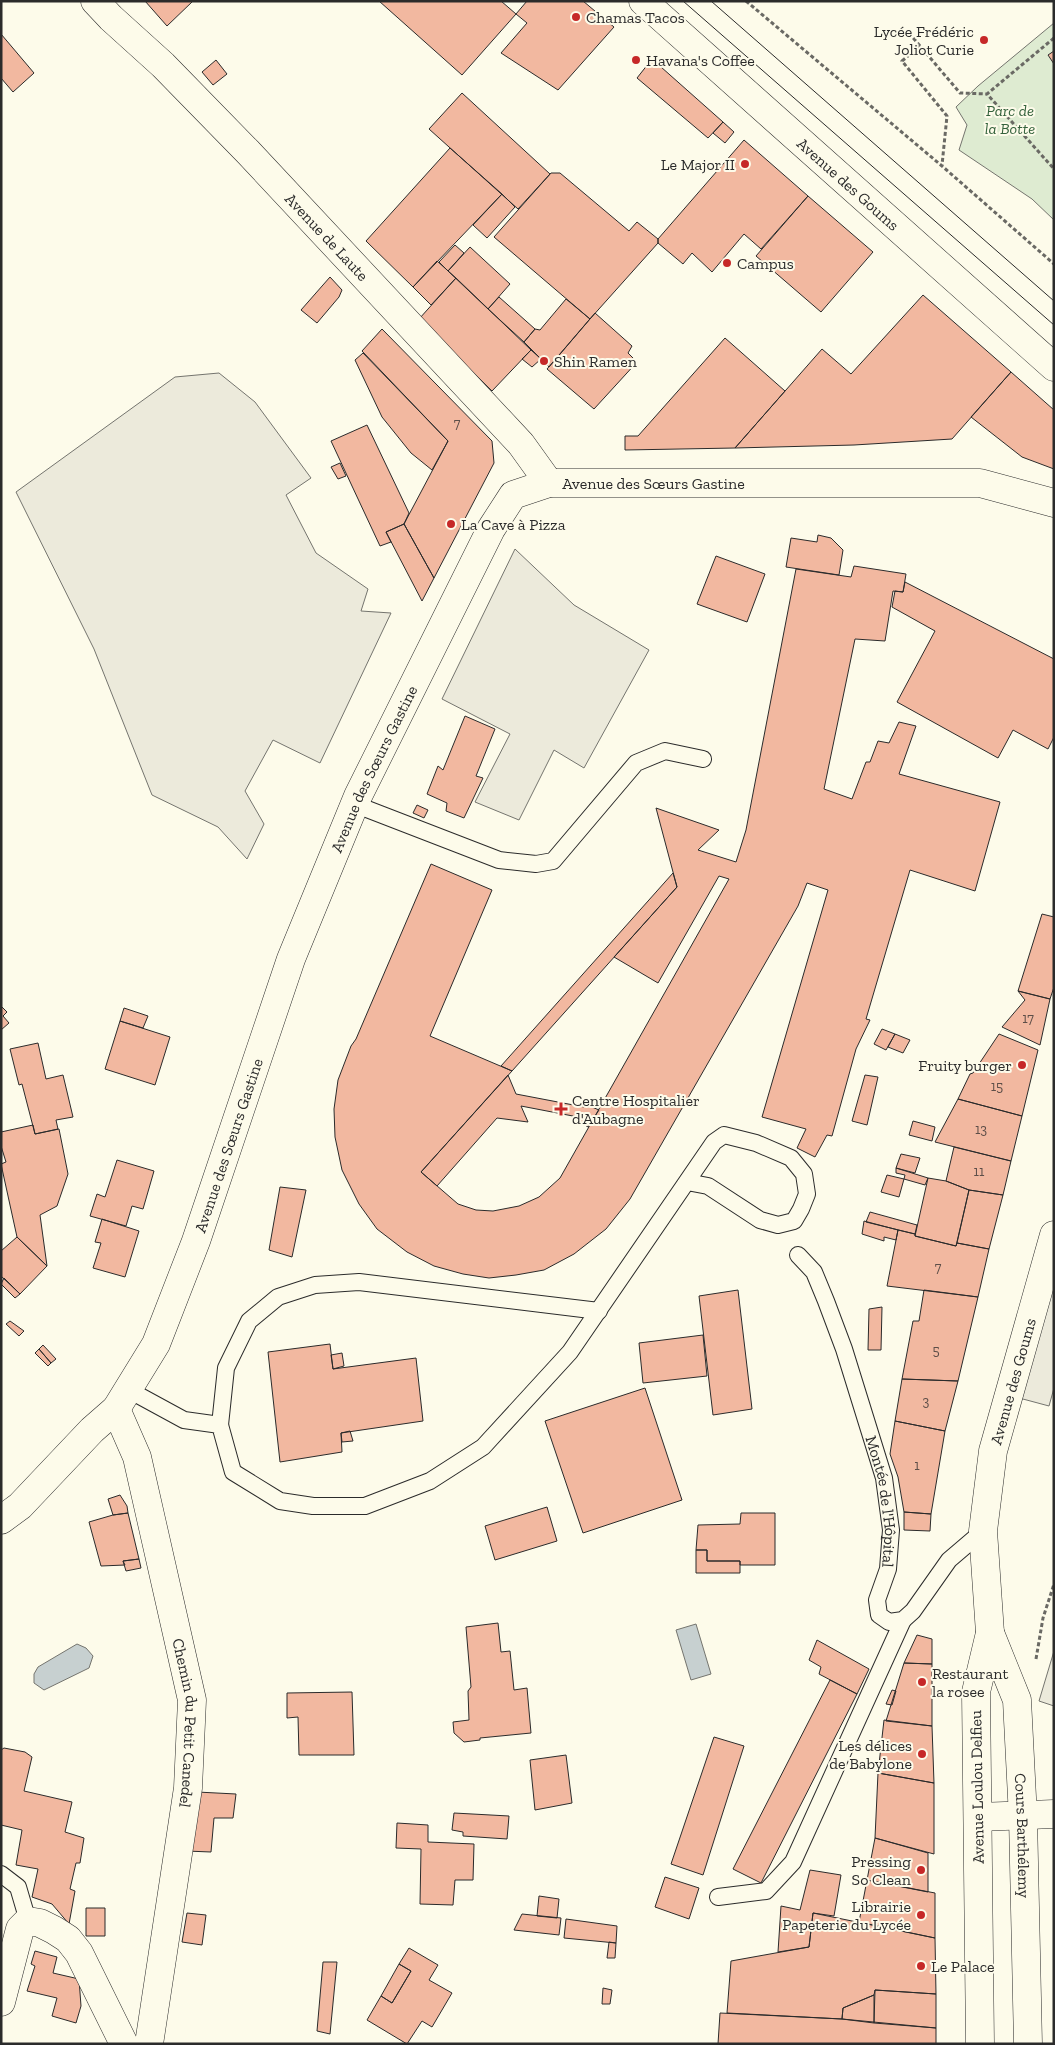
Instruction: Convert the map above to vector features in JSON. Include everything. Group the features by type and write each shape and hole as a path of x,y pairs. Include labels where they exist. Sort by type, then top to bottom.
{"street":[{"name":"Avenue de Laute","path":"96,1 110,18 163,65 248,152 521,444 549,483"},
{"name":"Avenue des Goums","path":"643,1 1054,367"},
{"name":"Avenue des Sœurs Gastine","path":"1,1520 20,1506 121,1399 156,1344 189,1260 291,959 354,804 491,529 513,495 549,483 980,483 1054,503"},
{"name":"Avenue des Goums","path":"982,1531 993,1451 1054,1235"},
{"name":"Chemin du Petit Canedel","path":"121,1399 137,1457 192,1700 188,1788 149,2044"},
{"name":"Avenue Loulou Delfieu","path":"980,2044 976,1692 990,1633 982,1531"},
{"name":"Cours Barthélemy","path":"990,1633 1017,1700 1023,1817 1028,2044"},
{"path":"978,1817 1023,1817 1054,1814"},
{"path":"1,2002 20,1929 28,1921 40,1923 68,1939 79,1953 124,2044"}],"lane":[{"path":"354,804 498,860 536,864 553,861 636,764 665,751 703,759"},
{"path":"599,1311 359,1282 315,1285 278,1297 249,1321 226,1368 220,1425 233,1472 280,1501 313,1506 365,1506 430,1481 483,1447 570,1352 599,1311 714,1142 724,1135 756,1143 791,1158 804,1174 806,1194 801,1209 794,1221 778,1225 760,1220 708,1186 687,1182"},
{"name":"Montée de l'Hôpital","path":"798,1256 814,1272 826,1301 844,1349 884,1478 891,1530 888,1569 876,1600 879,1615 889,1622 904,1620"},
{"path":"121,1399 184,1420 220,1425"},
{"path":"718,1897 766,1891 793,1862 904,1620 913,1611 948,1560 982,1531"},
{"path":"1,1874 18,1887 28,1921"}],"path":[{"path":"746,1 942,166 1054,264"},
{"path":"909,33 960,93 987,94 1054,38"},
{"path":"920,46 902,61 947,116 942,166"},
{"path":"987,94 1054,169"}],"green space":[{"name":"Parc de la Botte","path":"1054,23 1054,220 1032,199 959,150 967,125 956,107 978,86"}],"shaded area":[{"path":"219,373 255,402 311,478 286,495 316,553 368,589 361,611 391,613 320,763 273,740 245,791 264,824 247,859 218,827 152,795 94,649 16,492 175,377"},
{"path":"515,549 574,605 649,650 584,768 554,750 519,820 475,802 510,734 442,699"},
{"path":"1054,1235 1054,1388 1049,1406 1008,1395"},
{"path":"696,1624 711,1674 691,1680 676,1630"},
{"path":"77,1644 86,1648 93,1656 89,1668 44,1690 34,1683 34,1674 38,1667"},
{"path":"1054,1651 1054,1706 1039,1701"}],"building":[{"path":"145,1 193,1 167,26"},
{"path":"379,1 501,1 516,14 462,75"},
{"path":"527,1 583,1 614,27 558,90 501,53 527,23 516,14"},
{"path":"1,34 34,73 13,92 1,78"},
{"path":"1054,51 1054,64 1048,55"},
{"path":"652,59 723,122 708,138 637,78"},
{"path":"216,60 227,74 213,85 202,72"},
{"path":"462,93 550,174 518,209 429,129"},
{"path":"723,122 734,132 725,143 713,133"},
{"path":"744,140 808,196 761,249 744,234 712,272 692,253 683,264 658,243 658,239"},
{"path":"450,148 502,194 413,287 366,241"},
{"path":"551,173 560,173 629,231 637,222 658,239 658,243 590,319 494,237"},
{"path":"502,194 515,207 487,238 473,225"},
{"path":"808,196 873,252 821,312 756,256"},
{"path":"455,245 464,253 448,271 439,262"},
{"path":"470,247 510,284 488,309 448,271"},
{"path":"437,261 456,278 431,305 413,287"},
{"path":"330,277 342,290 339,297 317,323 301,310"},
{"path":"456,278 531,350 492,391 419,319"},
{"path":"923,295 1011,372 952,439 854,445 735,448 822,349 851,374"},
{"path":"499,297 535,329 524,342 488,309"},
{"path":"566,299 590,319 549,367 524,342 535,329 540,330"},
{"path":"595,313 632,346 628,353 637,362 594,409 547,369"},
{"path":"382,329 492,441 494,463 434,578 404,524 448,441 362,351"},
{"path":"725,338 785,391 735,448 625,450 625,436 638,436"},
{"path":"531,350 541,359 532,367 522,359"},
{"path":"363,353 448,441 432,470 411,453 382,417 355,360"},
{"path":"1011,372 1054,410 1054,469 1022,457 971,417"},
{"path":"367,425 409,513 404,524 386,532 391,542 380,546 331,441"},
{"path":"340,463 346,476 338,479 331,467"},
{"path":"404,524 434,578 422,601 386,532"},
{"path":"818,535 831,538 843,550 839,575 786,567 791,538 817,542"},
{"path":"716,556 765,574 747,622 697,604"},
{"path":"854,566 906,574 903,592 893,591 885,641 855,639 824,789 852,799 866,762 870,762 878,741 889,743 899,722 916,726 899,774 1000,802 975,891 910,870 866,1019 870,1020 856,1049 832,1136 827,1135 815,1157 797,1148 806,1129 762,1117 828,890 807,883 798,906 630,1199 606,1229 574,1254 544,1270 516,1275 489,1278 463,1274 434,1266 407,1252 377,1229 359,1204 342,1170 335,1137 334,1109 338,1080 351,1046 356,1039 431,864 492,890 430,1036 512,1071 421,1172 458,1204 476,1210 493,1211 519,1206 539,1197 560,1178 729,879 719,876 658,983 614,957 677,887 656,808 719,830 698,850 736,862 746,830 796,569 851,577"},
{"path":"905,582 1054,659 1054,737 1048,749 1013,730 998,758 897,702 935,631 892,607 895,591 903,592"},
{"path":"465,716 495,729 476,776 483,778 464,818 446,811 447,803 427,794 438,766 443,770"},
{"path":"417,805 428,810 424,818 413,813"},
{"path":"673,873 677,887 512,1071 501,1066"},
{"path":"1042,914 1054,917 1054,987 1050,999 1018,991"},
{"path":"1018,991 1050,999 1040,1045 1002,1027 1025,1000"},
{"path":"1,1006 7,1012 3,1016 9,1023 1,1030"},
{"path":"124,1008 148,1016 143,1028 120,1021"},
{"path":"120,1021 170,1037 155,1085 105,1069"},
{"path":"882,1029 895,1034 886,1050 874,1044"},
{"path":"895,1034 910,1040 903,1053 888,1047"},
{"path":"999,1034 1038,1050 1022,1116 958,1099 970,1074 973,1073"},
{"path":"38,1043 46,1079 63,1075 73,1117 56,1120 58,1129 35,1134 22,1084 19,1085 10,1049"},
{"path":"508,1075 516,1094 584,1107 585,1104 599,1110 588,1127 577,1120 578,1117 521,1106 528,1122 497,1118 437,1186 421,1172"},
{"path":"865,1075 878,1077 867,1125 852,1121"},
{"path":"958,1099 1022,1116 1011,1161 935,1142"},
{"path":"913,1121 935,1127 932,1141 909,1135"},
{"path":"33,1125 35,1134 59,1129 68,1174 57,1206 40,1215 47,1266 17,1237 1,1164 6,1162 1,1146 1,1132"},
{"path":"954,1147 1011,1161 1003,1195 969,1190 946,1181"},
{"path":"901,1154 920,1158 915,1173 896,1168"},
{"path":"117,1160 154,1171 143,1209 132,1206 126,1226 90,1216 97,1194 105,1197"},
{"path":"896,1168 928,1178 925,1185 904,1179 905,1175 896,1173"},
{"path":"887,1175 904,1179 899,1197 881,1192"},
{"path":"928,1178 946,1181 969,1190 956,1246 915,1236"},
{"path":"280,1187 306,1190 292,1257 269,1250"},
{"path":"969,1190 1003,1195 989,1249 957,1243"},
{"path":"870,1212 917,1225 915,1234 866,1222"},
{"path":"102,1219 139,1231 125,1277 93,1268 101,1243 95,1242"},
{"path":"864,1221 898,1230 896,1240 884,1237 884,1241 862,1234"},
{"path":"898,1230 956,1246 957,1243 989,1249 978,1297 887,1286"},
{"path":"17,1237 47,1266 20,1294 1,1276 1,1251"},
{"path":"4,1278 20,1294 15,1298 1,1284"},
{"path":"738,1290 752,1409 713,1415 699,1296"},
{"path":"924,1290 978,1297 958,1381 902,1379 913,1321 919,1321"},
{"path":"882,1307 881,1350 868,1350 869,1309"},
{"path":"10,1321 24,1331 19,1336 6,1324"},
{"path":"703,1335 707,1376 643,1383 639,1343"},
{"path":"330,1344 333,1369 416,1358 423,1421 341,1433 342,1452 280,1462 268,1352"},
{"path":"43,1345 56,1359 51,1363 39,1349"},
{"path":"39,1349 51,1363 48,1366 35,1353"},
{"path":"342,1353 344,1366 333,1369 331,1355"},
{"path":"902,1379 958,1381 945,1431 895,1421"},
{"path":"645,1388 682,1500 583,1533 545,1421"},
{"path":"895,1421 945,1431 931,1514 904,1512 898,1477 890,1454"},
{"path":"350,1431 353,1441 342,1442 341,1433"},
{"path":"120,1495 127,1506 128,1513 113,1515 108,1499"},
{"path":"547,1507 557,1541 495,1560 485,1526"},
{"path":"904,1512 931,1514 930,1531 904,1530"},
{"path":"128,1513 139,1559 123,1561 125,1565 101,1566 89,1522"},
{"path":"741,1513 775,1513 775,1565 740,1565 740,1561 707,1561 707,1550 696,1550 698,1525 740,1524"},
{"path":"696,1550 707,1550 707,1561 740,1561 740,1573 696,1573"},
{"path":"139,1559 141,1568 126,1571 123,1561"},
{"path":"498,1623 501,1652 510,1651 514,1690 527,1688 531,1733 480,1738 480,1740 464,1742 454,1733 453,1722 469,1720 468,1691 471,1687 466,1627"},
{"path":"917,1635 932,1639 932,1664 904,1663"},
{"path":"817,1640 869,1669 857,1694 819,1674 821,1667 809,1660"},
{"path":"904,1663 932,1664 932,1726 886,1721"},
{"path":"830,1680 857,1694 761,1883 733,1869"},
{"path":"892,1690 896,1691 892,1705 886,1704"},
{"path":"352,1692 354,1755 299,1755 298,1717 287,1718 287,1693"},
{"path":"884,1720 932,1726 934,1783 878,1773"},
{"path":"714,1737 744,1746 703,1875 671,1864"},
{"path":"4,1748 25,1752 32,1757 24,1791 72,1802 65,1832 84,1838 80,1863 76,1863 70,1889 75,1891 69,1924 52,1904 32,1897 38,1869 16,1865 22,1830 1,1825 1,1750"},
{"path":"566,1755 572,1803 535,1810 530,1760"},
{"path":"878,1773 934,1783 934,1854 875,1838"},
{"path":"197,1792 236,1794 233,1818 214,1818 211,1852 186,1851"},
{"path":"454,1813 509,1816 507,1839 463,1836 463,1832 452,1830"},
{"path":"397,1823 428,1825 428,1842 474,1844 473,1880 455,1880 453,1905 420,1904 421,1849 396,1848"},
{"path":"875,1838 928,1853 928,1892 867,1880"},
{"path":"810,1870 841,1875 834,1916 813,1913 809,1947 778,1952 781,1906 800,1910"},
{"path":"665,1877 699,1888 689,1919 655,1907"},
{"path":"867,1880 935,1893 935,1938 859,1922"},
{"path":"539,1896 559,1899 557,1918 537,1916"},
{"path":"86,1908 105,1908 105,1936 86,1936"},
{"path":"187,1913 206,1915 202,1945 182,1942"},
{"path":"813,1913 935,1938 936,1994 875,1990 874,1995 843,2008 842,2019 727,2013 731,1961 809,1947"},
{"path":"522,1914 561,1918 559,1935 514,1930"},
{"path":"566,1919 617,1926 616,1943 564,1938"},
{"path":"609,1942 616,1943 615,1958 607,1958"},
{"path":"409,1948 438,1965 429,1980 452,1993 432,2027 422,2021 407,2044 367,2020 381,1996 392,2003 411,1971 399,1964"},
{"path":"35,1951 57,1957 53,1973 79,1979 81,2006 76,2023 52,2016 57,1998 27,1991 35,1966 31,1964"},
{"path":"323,1962 337,1962 330,2034 317,2031"},
{"path":"399,1964 411,1971 392,2003 381,1996"},
{"path":"603,1988 612,1990 610,2004 602,2004"},
{"path":"875,1990 936,1994 936,2028 874,2023"},
{"path":"874,1995 874,2023 842,2019 843,2008"},
{"path":"720,2013 842,2019 936,2028 936,2044 718,2044"}],"tram line":[{"path":"683,1 1054,325"},
{"path":"711,1 1054,301"}],"place":[{"name":"Chamas Tacos","path":"576,17"},
{"name":"Lycée Frédéric Joliot Curie","path":"984,40"},
{"name":"Havana's Coffee","path":"636,60"},
{"name":"Le Major II","path":"745,164"},
{"name":"Campus","path":"727,263"},
{"name":"Shin Ramen","path":"544,361"},
{"name":"La Cave à Pizza","path":"451,524"},
{"name":"Fruity burger","path":"1022,1065"},
{"name":"Centre Hospitalier d'Aubagne","path":"561,1109"},
{"name":"Restaurant la rosee","path":"922,1682"},
{"name":"Les délices de Babylone","path":"922,1754"},
{"name":"Pressing So Clean","path":"921,1870"},
{"name":"Librairie Papeterie du Lycée","path":"921,1915"},
{"name":"Le Palace","path":"921,1966"}]}
